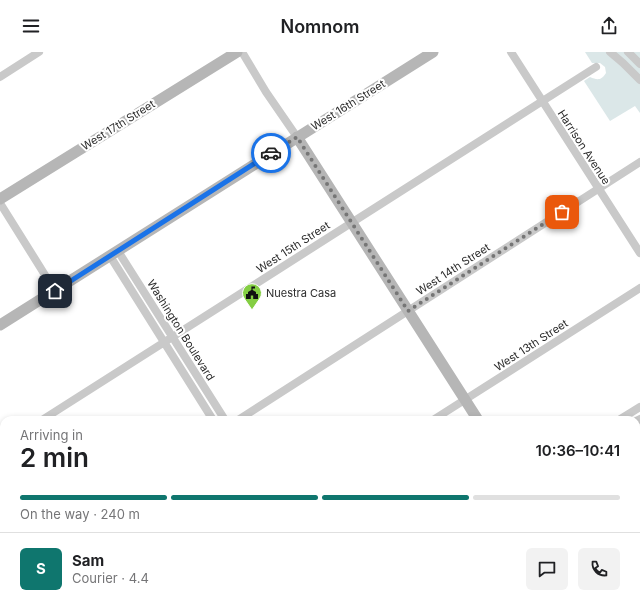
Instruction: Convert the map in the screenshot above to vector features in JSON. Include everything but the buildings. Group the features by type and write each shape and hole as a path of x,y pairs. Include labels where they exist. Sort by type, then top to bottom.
{"street":[{"path":"0,77 39,52"},
{"name":"West 17th Street","path":"0,199 236,52"},
{"path":"242,52 266,92 352,222 475,416"},
{"name":"West 16th Street","path":"0,325 433,52"},
{"name":"Harrison Avenue","path":"510,52 640,253"},
{"path":"610,52 640,80"},
{"path":"628,52 640,64"},
{"name":"West 15th Street","path":"48,416 596,67"},
{"name":"West 14th Street","path":"244,416 640,162"},
{"path":"0,203 55,291"},
{"name":"Washington Boulevard","path":"114,254 172,337 222,416"},
{"name":"Washington Boulevard","path":"114,254 164,342 210,416"},
{"name":"West 13th Street","path":"439,416 640,288"},
{"path":"625,416 640,407"}],"shaded area":[{"path":"585,52 640,52 640,113 635,106 610,121 584,81 590,77 601,79 606,73 605,67 600,63 592,63"}],"way so far":[{"path":"271,153 297,137 408,311 562,212"}],"place":[{"name":"Nuestra Casa","path":"252,310"}],"route":[{"path":"55,291 271,153"}]}
